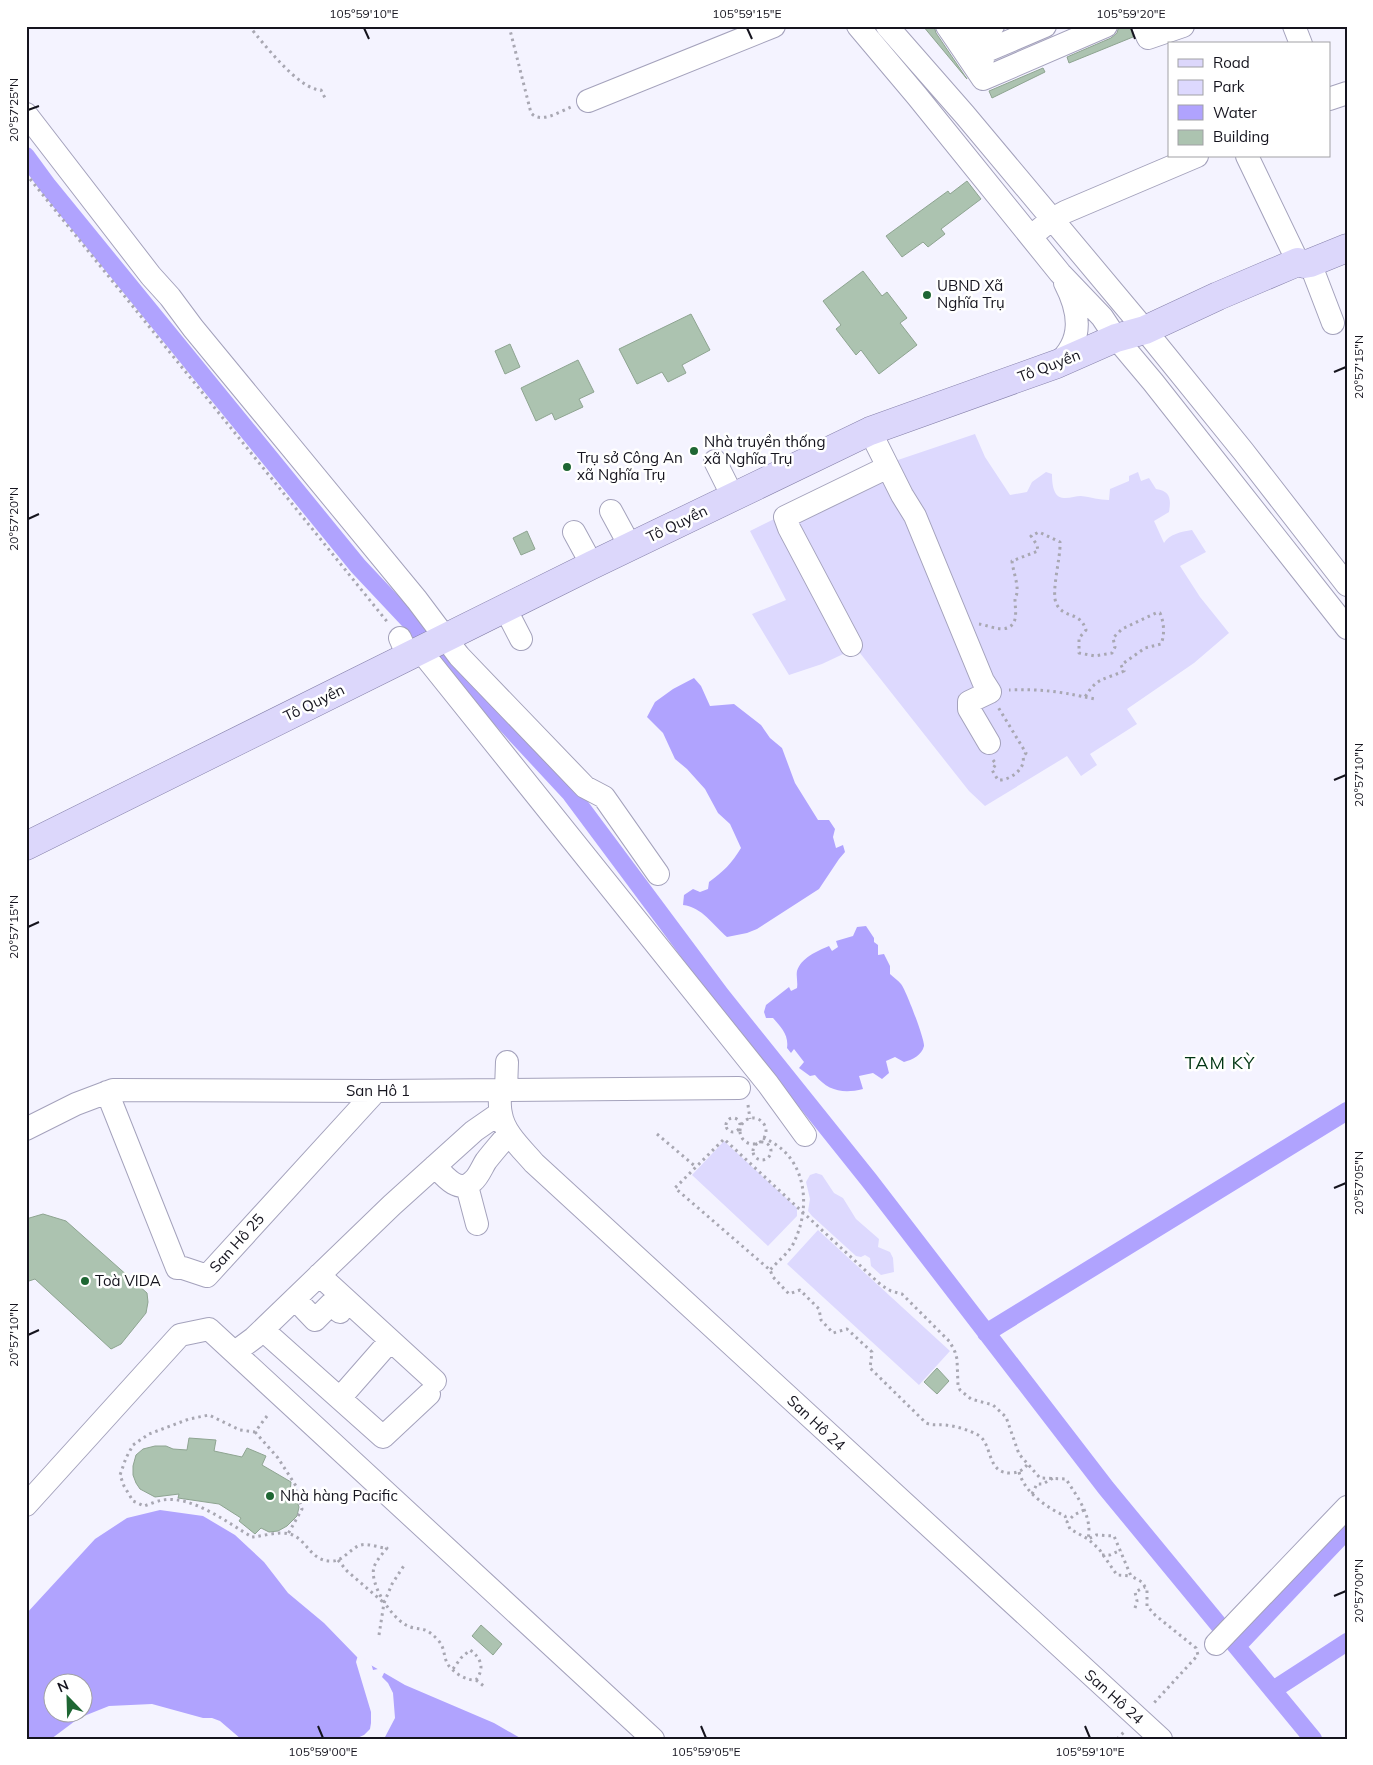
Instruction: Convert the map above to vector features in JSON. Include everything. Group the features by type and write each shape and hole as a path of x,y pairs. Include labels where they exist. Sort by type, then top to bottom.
{"main road":[{"name":"Tô Quyền","path":"26,846 410,648 445,638 630,546 870,431 1057,364 1116,338 1145,330 1218,296 1304,262 1347,248"}],"street":[{"path":"588,101 774,26"},
{"path":"858,26 1060,273 1102,318 1347,628"},
{"path":"887,26 965,115 1145,330 1347,585"},
{"path":"962,37 994,26"},
{"path":"962,37 1037,42 1106,26"},
{"path":"1143,26 1148,38 1183,26 1190,42"},
{"path":"1294,26 1300,42"},
{"path":"962,37 983,79 995,83 1037,42"},
{"path":"1330,106 1347,93"},
{"path":"26,114 151,276 170,297 199,336 459,656 585,787 604,797 658,874"},
{"path":"1030,237 1052,219 1192,158"},
{"path":"1248,158 1304,262 1333,324"},
{"path":"1057,364 1074,344 1077,321 1072,298 1060,273"},
{"path":"870,431 902,495 915,516 983,682 990,692 969,702 968,709 989,743"},
{"path":"715,461 733,497"},
{"path":"851,645 789,528 786,517 888,467"},
{"path":"611,511 630,546"},
{"path":"574,532 592,565"},
{"path":"505,608 521,639"},
{"path":"410,648 768,1084 806,1135"},
{"path":"435,1166 447,1180 458,1185 467,1186 474,1181 486,1162 505,1123 503,1090 507,1062"},
{"name":"San Hô 1","path":"26,1129 76,1104 113,1090 503,1090 743,1096"},
{"name":"San Hô 25","path":"107,1092 178,1268 207,1276 376,1091"},
{"path":"235,1352 263,1330 392,1205 474,1131 505,1123"},
{"name":"San Hô 24","path":"505,1123 534,1163 1160,1739"},
{"path":"467,1186 477,1224"},
{"path":"263,1330 383,1437 432,1387 390,1341 319,1275"},
{"path":"295,1299 315,1320 331,1304 340,1312"},
{"path":"26,1505 180,1335 210,1328 653,1739"},
{"path":"340,1398 390,1341"},
{"path":"1224,1636 1347,1506"}],"path":[{"path":"248,26 290,72 316,90 321,90 325,98"},
{"path":"509,26 531,113 534,117 542,118 588,101"},
{"path":"26,174 410,648"},
{"path":"959,622 1007,628 1016,618 1017,606 1012,560 1038,551 1037,545 1031,536 1039,532 1060,542 1061,552 1054,594 1057,605 1066,614 1084,622 1086,630 1079,638 1079,653 1095,656 1112,653 1115,647 1113,638 1122,629 1156,613 1160,613 1162,618 1163,638 1160,644 1145,648 1125,661 1121,665 1124,671 1098,681 1092,685 1085,697"},
{"path":"989,743 992,749 988,754 996,764 992,770 998,780 1010,778 1022,768 1023,757 1026,753 990,692 1030,689 1057,691 1096,699"},
{"path":"743,1096 750,1119"},
{"path":"750,1119 746,1120 739,1129 733,1133 728,1132 725,1128 726,1122 729,1119 736,1119 739,1122 739,1129 740,1135 745,1142 753,1144 758,1144 763,1143 770,1147 770,1156 765,1160 760,1160 754,1156 754,1148 758,1144 763,1138 766,1130 759,1120 750,1119"},
{"path":"657,1134 696,1168"},
{"path":"1027,1465 1019,1472 1011,1474 1004,1472 994,1466 985,1443 980,1436 953,1426 942,1424 933,1426 926,1423 870,1368 872,1352 847,1329 833,1333 821,1320 819,1309 800,1290 789,1294 773,1277 770,1270 675,1188 724,1138 881,1285 891,1291 902,1294 950,1342 955,1352 960,1390 971,1399 993,1405 1006,1416 1019,1454 1040,1478 1066,1479 1084,1510 1090,1529 1088,1539"},
{"path":"763,1138 780,1147 789,1156 800,1177 804,1193 803,1213 795,1242 770,1270"},
{"path":"288,1534 302,1508 296,1486 278,1458 255,1432 240,1430 209,1415 189,1419 148,1434 133,1445 126,1458 120,1475 124,1486 133,1501 144,1506 164,1500 184,1502 198,1506 220,1516 252,1537 282,1533 292,1535 302,1541 307,1549 322,1560 333,1562 360,1545 369,1544 379,1548 387,1548 374,1566 373,1580 384,1603"},
{"path":"255,1432 267,1416"},
{"path":"1019,1472 1022,1482 1032,1494 1052,1510 1065,1516 1070,1529 1088,1539 1099,1549 1117,1575 1131,1576 1142,1582 1147,1590 1147,1606 1155,1616 1196,1648 1198,1655 1153,1704"},
{"path":"1032,1494 1038,1484 1043,1484 1054,1478"},
{"path":"1067,1522 1074,1515 1084,1510"},
{"path":"1088,1539 1096,1535 1114,1536 1131,1576"},
{"path":"1102,1555 1110,1555 1121,1550"},
{"path":"338,1560 347,1571 406,1625 424,1628 438,1640 444,1648 448,1664 454,1669 470,1681 476,1680 480,1675 482,1665 478,1656 470,1650 461,1658 454,1669"},
{"path":"379,1634 384,1603 392,1584 405,1564"},
{"path":"1135,1608 1137,1601 1135,1592 1146,1587"},
{"path":"476,1680 485,1687"},
{"path":"1117,1739 1125,1730"}],"green space":[{"path":"975,434 985,457 1010,495 1027,492 1032,482 1046,472 1052,474 1053,486 1061,498 1081,496 1109,500 1110,489 1129,481 1129,476 1138,472 1141,481 1149,478 1156,489 1165,492 1170,500 1169,512 1154,521 1164,543 1172,535 1192,530 1206,552 1180,566 1200,597 1229,633 1194,663 1127,709 1137,724 1090,754 1097,765 1081,776 1067,756 985,806 969,791 856,648 822,664 789,675 752,614 786,600 750,531 886,464"},
{"path":"724,1141 797,1208 797,1216 768,1246 692,1175"},
{"path":"816,1173 822,1175 834,1193 843,1198 856,1219 879,1239 878,1247 890,1252 893,1258 894,1272 881,1275 871,1266 870,1258 865,1255 861,1257 856,1256 808,1211 810,1199 806,1182 810,1175"},
{"path":"818,1230 950,1351 919,1385 787,1264"}],"water":[{"path":"694,678 701,686 710,706 734,704 761,725 770,738 782,748 795,783 818,820 829,820 835,829 833,837 836,848 843,845 845,852 819,889 757,929 727,937 702,913 690,906 683,905 684,895 693,889 700,892 708,889 709,882 727,867 741,848 730,824 718,813 705,789 675,759 663,733 647,717 655,702 673,689"},
{"path":"866,926 874,938 874,942 878,945 878,955 884,954 890,966 890,974 903,988 911,1005 924,1046 916,1057 910,1060 904,1062 895,1057 886,1061 889,1073 882,1079 873,1073 859,1076 863,1089 842,1091 825,1085 815,1075 810,1076 799,1068 804,1062 794,1049 791,1053 787,1048 786,1035 773,1018 766,1018 764,1012 766,1005 789,987 791,991 797,988 797,971 802,962 829,946 832,951 838,947 836,941 853,936 857,927"},
{"path":"160,1510 203,1516 235,1535 264,1562 288,1593 324,1623 357,1657 405,1685 494,1723 522,1739 241,1739 220,1721 152,1704 109,1706 92,1713 92,1672 42,1672 42,1722 74,1722 51,1739 26,1739 26,1614 95,1539 127,1518"}],"pier":[{"path":"358,1655 371,1663 373,1670 378,1669 377,1666 385,1671 382,1677 388,1683 393,1693 395,1718 384,1739 355,1739 364,1735 370,1729 371,1723 371,1712 356,1662"}],"building":[{"path":"923,26 934,26 936,33 967,79"},
{"path":"1119,26 1130,26 1133,37 1069,63 1067,57 1111,38 1117,33"},
{"path":"1043,68 1045,72 992,98 989,91"},
{"path":"967,181 981,199 941,229 945,234 928,247 923,242 902,257 886,236 948,191 950,194"},
{"path":"863,271 882,296 887,292 907,318 900,323 917,345 879,374 861,350 856,355 836,329 841,325 823,301"},
{"path":"691,314 710,350 682,365 686,373 668,382 662,372 637,384 619,349"},
{"path":"510,344 520,367 505,374 495,351"},
{"path":"578,360 594,392 579,399 583,407 555,420 552,413 536,421 521,388"},
{"path":"527,531 535,549 521,555 513,538"},
{"name":"Toà VIDA","path":"43,1214 66,1221 147,1293 146,1313 121,1344 111,1349 35,1279 26,1282 26,1219"},
{"path":"937,1368 949,1381 937,1394 924,1382"},
{"path":"189,1438 216,1440 214,1451 242,1457 247,1448 266,1456 262,1465 291,1482 290,1493 295,1496 299,1507 297,1516 287,1526 278,1531 269,1532 261,1528 255,1534 239,1521 241,1518 219,1504 178,1498 179,1494 155,1497 140,1489 133,1475 136,1455 143,1449 155,1446 187,1450"},
{"path":"481,1625 502,1644 493,1655 472,1636"}],"waterway":[{"path":"26,156 48,186 358,566 421,633"},
{"path":"447,660 571,794 720,994 869,1180 1106,1488 1313,1739"},
{"path":"986,1333 1347,1111"},
{"path":"1237,1646 1347,1530"},
{"path":"1273,1690 1347,1642"}],"place":[{"name":"UBND Xã Nghĩa Trụ","path":"927,295"},
{"name":"Nhà truyền thống xã Nghĩa Trụ","path":"694,451"},
{"name":"Trụ sở Công An xã Nghĩa Trụ","path":"567,467"},
{"name":"Toà VIDA","path":"85,1281"},
{"name":"Nhà hàng Pacific","path":"270,1496"}],"district":[{"name":"TAM KỲ","path":"1220,1063"}]}
